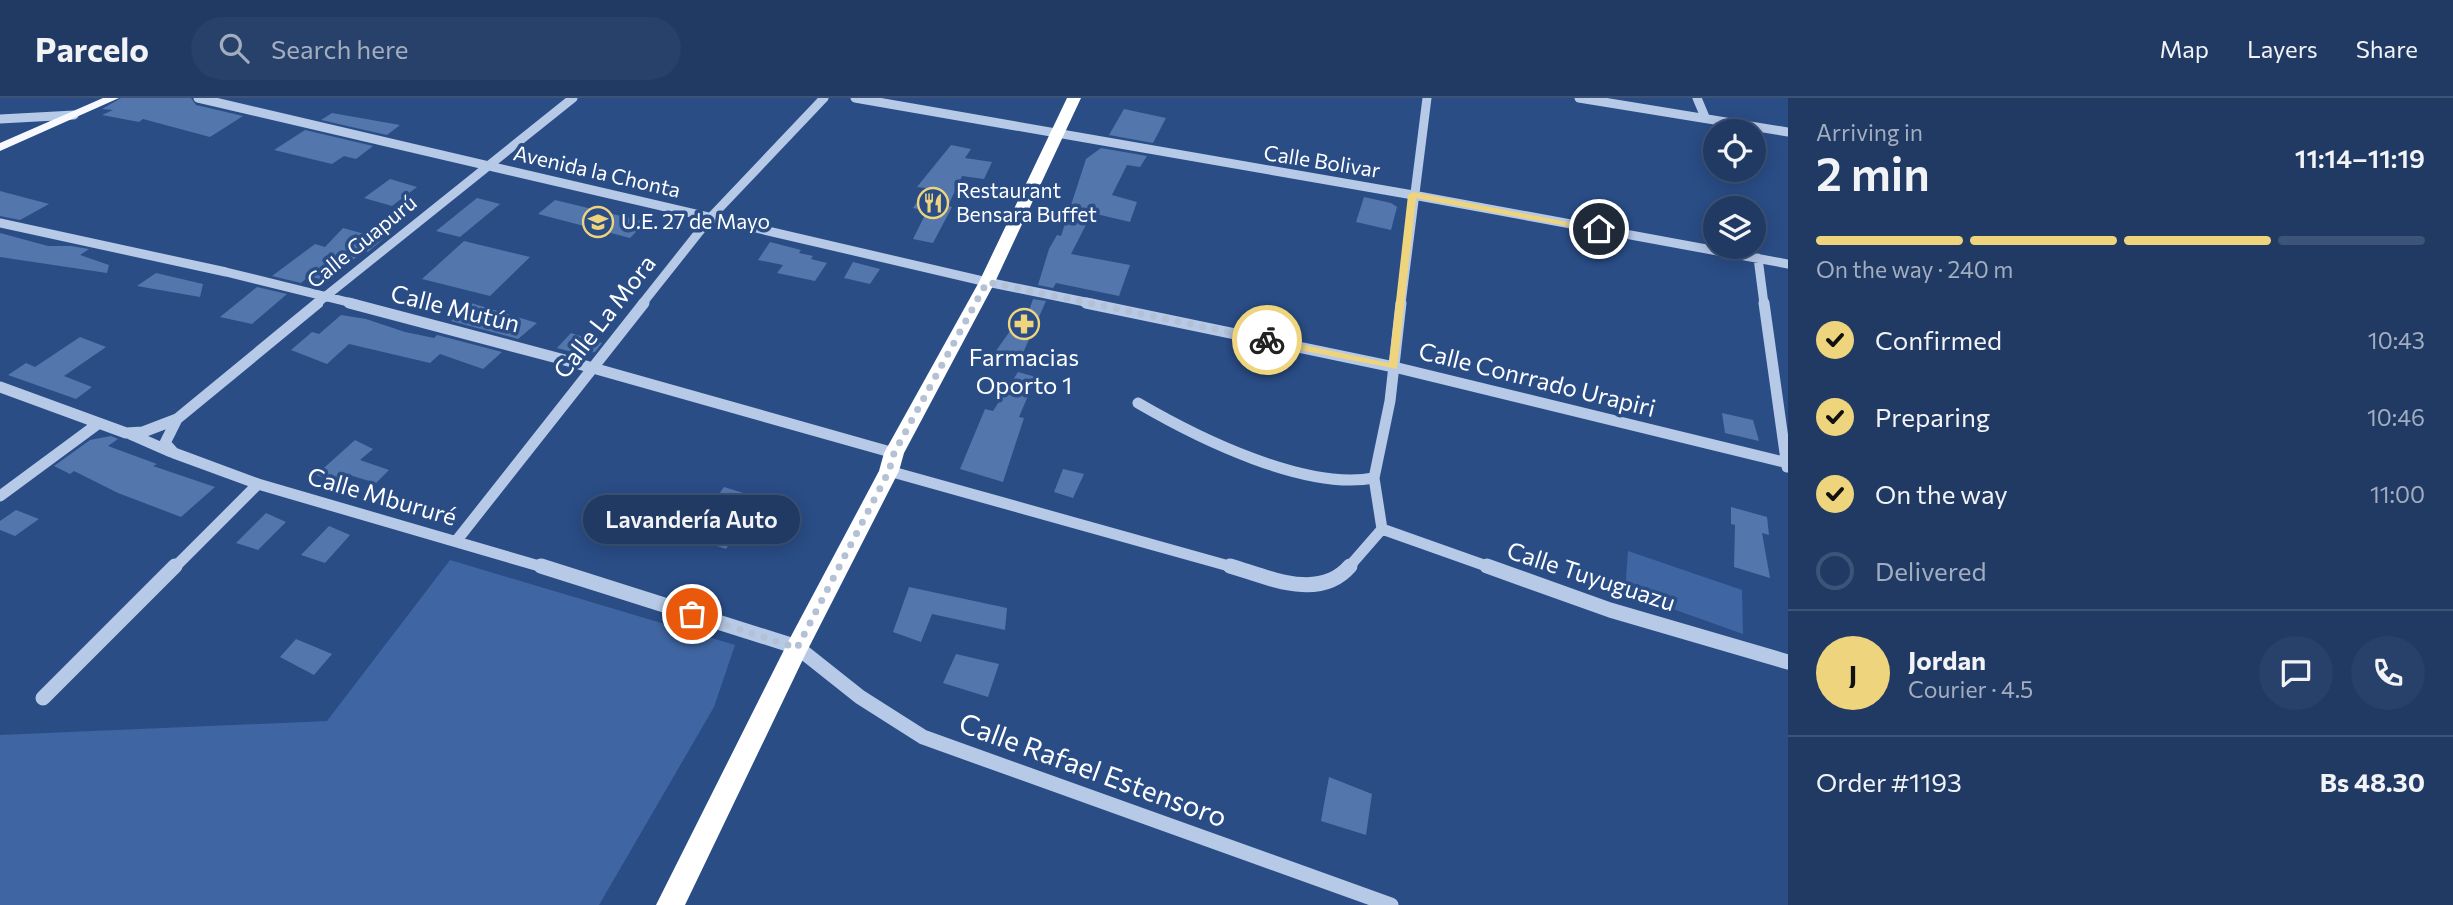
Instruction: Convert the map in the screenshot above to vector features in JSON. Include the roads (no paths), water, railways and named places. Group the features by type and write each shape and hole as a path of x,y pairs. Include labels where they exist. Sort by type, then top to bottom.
{"highway":[{"path":"670,905 797,648 987,282 1073,98"}],"main road":[{"path":"0,147 113,98"}],"street":[{"name":"Avenida la Chonta","path":"198,98 987,282"},
{"name":"Calle Guapurú","path":"177,419 573,98"},
{"name":"Calle La Mora","path":"457,540 711,217 824,98"},
{"name":"Calle Bolivar","path":"855,98 1703,248"},
{"path":"1382,529 1374,478 1390,401 1413,195 1427,98"},
{"path":"1579,98 1788,132"},
{"path":"1697,98 1705,117"},
{"path":"0,119 74,115"},
{"name":"Calle Mutún","path":"0,223 325,297 593,366 892,462 1293,584 1325,585 1344,573 1382,529"},
{"path":"1758,259 1787,466"},
{"name":"Calle Bolivar","path":"1763,259 1788,264"},
{"name":"Calle Conrrado Urapiri","path":"987,282 1394,367 1787,466"},
{"path":"0,387 126,433 157,429 177,419"},
{"path":"1138,403 1190,431 1300,472 1341,482 1363,483 1374,478"},
{"path":"174,453 165,443 177,419"},
{"path":"0,496 99,423"},
{"name":"Calle Mbururé","path":"126,433 258,484 457,540 797,648"},
{"path":"43,698 258,484"},
{"name":"Calle Tuyuguazu","path":"1382,529 1610,610 1788,662"},
{"name":"Calle Rafael Estensoro","path":"797,648 860,697 923,737 1391,905"}],"place":[{"name":"Restaurant Bensara Buffet","path":"933,203"},
{"name":"U.E. 27 de Mayo","path":"598,222"},
{"name":"Farmacias Oporto 1","path":"1024,324"},
{"name":"Lavandería Auto","path":"692,614"}]}
